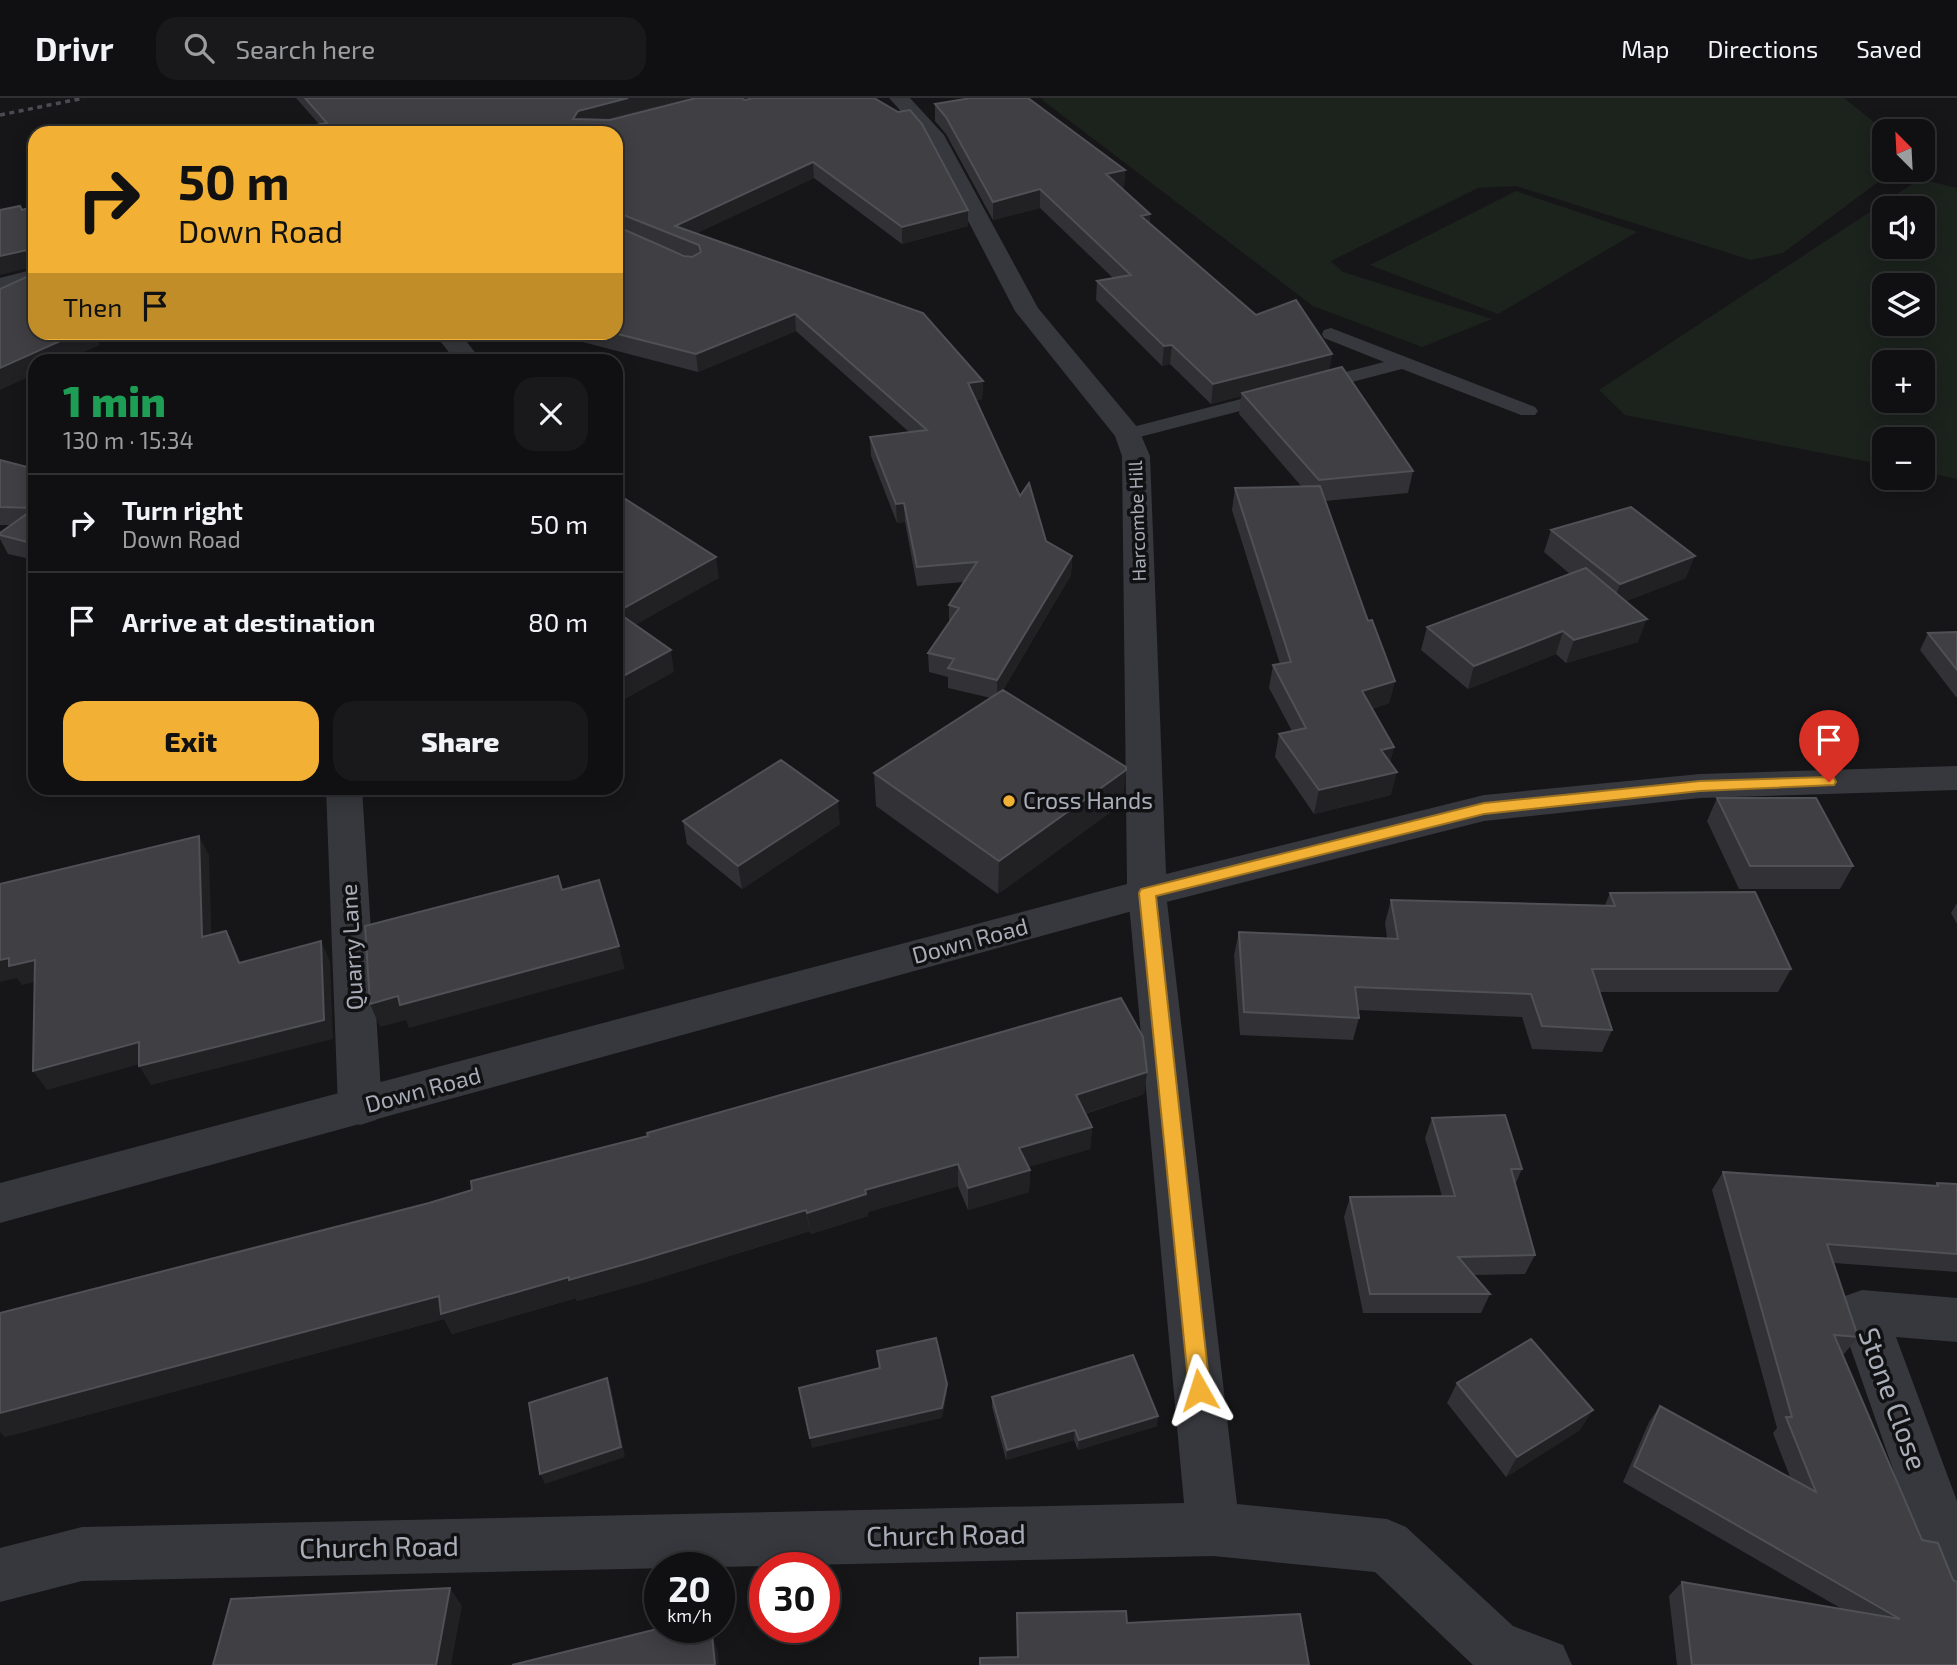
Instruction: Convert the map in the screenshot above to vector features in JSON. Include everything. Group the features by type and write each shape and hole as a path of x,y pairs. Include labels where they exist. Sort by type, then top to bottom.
{"street":[{"name":"Harcombe Hill","path":"899,98 934,135 1027,311 1128,434 1136,456 1147,893"},
{"path":"0,285 28,278"},
{"path":"452,340 463,354"},
{"name":"Down Road","path":"0,1203 1147,893 1484,808 1700,786 1957,778"},
{"name":"Quarry Lane","path":"344,795 360,1107"},
{"path":"1147,893 1213,1529"},
{"name":"Stone Close","path":"1957,1320 1862,1312 1957,1575"},
{"name":"Church Road","path":"0,1575 82,1554 1213,1529 1387,1546 1495,1647 1544,1665"}],"lane":[{"path":"1331,334 1528,411"},
{"path":"1128,434 1405,362"}],"shaded area":[{"path":"1844,98 1872,121 1872,182 1878,182 1783,253 1751,260 1516,186 1478,188 1331,261 1343,272 1492,319 1422,347 1313,306 1041,99"},
{"path":"1915,182 1932,182 1957,188 1957,479 1935,474 1935,427 1872,427 1872,462 1625,415 1599,390 1872,211 1872,259 1935,259 1935,196 1894,196"},
{"path":"1516,191 1637,232 1498,314 1370,265"}],"building":[{"path":"305,98 628,98 578,111 573,119 610,120 696,98 874,98 898,112 910,110 922,124 968,210 902,227 813,162 675,226 923,313 983,381 968,383 1020,496 1029,483 1046,541 1072,556 997,680 948,668 954,659 928,653 959,608 949,605 977,562 917,567 904,503 896,504 870,437 927,430 795,314 696,354 623,335 623,229 684,256 692,257 701,252 699,245 623,215 623,126 310,126 327,123"},
{"path":"971,98 1028,98 1125,170 1106,174 1150,214 1141,216 1256,315 1296,300 1332,354 1213,384 1172,345 1164,346 1097,281 1131,275 1040,189 993,202 946,117 935,104"},
{"path":"20,206 22,210 28,208 28,251 0,256 0,210"},
{"path":"28,276 28,340 62,340 0,368 0,289"},
{"path":"1342,367 1413,471 1319,480 1242,393"},
{"path":"0,460 28,467 28,508 0,507"},
{"path":"1320,486 1368,621 1372,620 1395,681 1362,691 1394,747 1381,750 1397,772 1319,790 1279,734 1306,728 1273,665 1291,662 1235,488"},
{"path":"623,497 716,557 623,609"},
{"path":"1631,507 1695,556 1620,584 1551,530"},
{"path":"28,513 28,542 0,533"},
{"path":"1586,568 1647,619 1574,640 1563,631 1474,666 1427,627"},
{"path":"623,616 671,650 623,676"},
{"path":"1957,632 1957,670 1928,633"},
{"path":"1003,690 1126,767 1126,770 999,861 874,773"},
{"path":"781,760 838,801 738,866 683,821"},
{"path":"1717,798 1816,798 1853,866 1750,866"},
{"path":"199,836 202,937 226,931 239,963 321,941 324,1020 139,1066 139,1042 33,1071 35,960 9,966 9,958 0,960 0,884"},
{"path":"558,876 562,890 599,880 619,946 400,1005 398,996 370,1004 365,926"},
{"path":"1755,892 1791,969 1592,969 1612,1030 1542,1026 1531,994 1355,987 1359,1018 1244,1012 1239,932 1398,939 1391,900 1615,906 1610,893"},
{"path":"1121,998 1143,1037 1147,1072 1076,1095 1092,1127 1019,1148 1030,1170 968,1188 958,1164 865,1190 866,1194 807,1213 806,1210 640,1260 569,1280 569,1277 441,1314 439,1296 0,1413 0,1313 429,1203 472,1190 471,1181 648,1136 647,1133"},
{"path":"1505,1115 1522,1169 1511,1169 1535,1255 1458,1257 1490,1294 1370,1294 1350,1197 1455,1196 1432,1118"},
{"path":"1723,1172 1938,1186 1937,1183 1957,1184 1957,1254 1827,1244 1858,1337 1834,1335 1922,1540 1938,1543 1953,1580 1957,1582 1957,1665 1692,1665 1682,1582 1900,1619 1634,1466 1660,1406 1816,1492 1786,1417 1792,1417"},
{"path":"936,1338 947,1384 942,1408 810,1438 799,1388 880,1368 877,1351"},
{"path":"1531,1339 1593,1410 1517,1457 1457,1383"},
{"path":"1133,1355 1158,1416 1079,1440 1075,1430 1007,1450 992,1397"},
{"path":"607,1378 621,1447 540,1474 529,1403"},
{"path":"450,1588 436,1665 213,1665 231,1599"},
{"path":"1126,1611 1127,1623 1300,1614 1309,1665 980,1665 980,1658 1018,1657 1017,1613"},
{"path":"644,1632 644,1643 713,1643 715,1665 512,1665"}],"railway":[{"path":"0,115 84,98"}],"place":[{"name":"Cross Hands","path":"1009,801"}],"route":[{"path":"1199,1390 1147,893 1484,808 1700,786 1829,782"}]}
